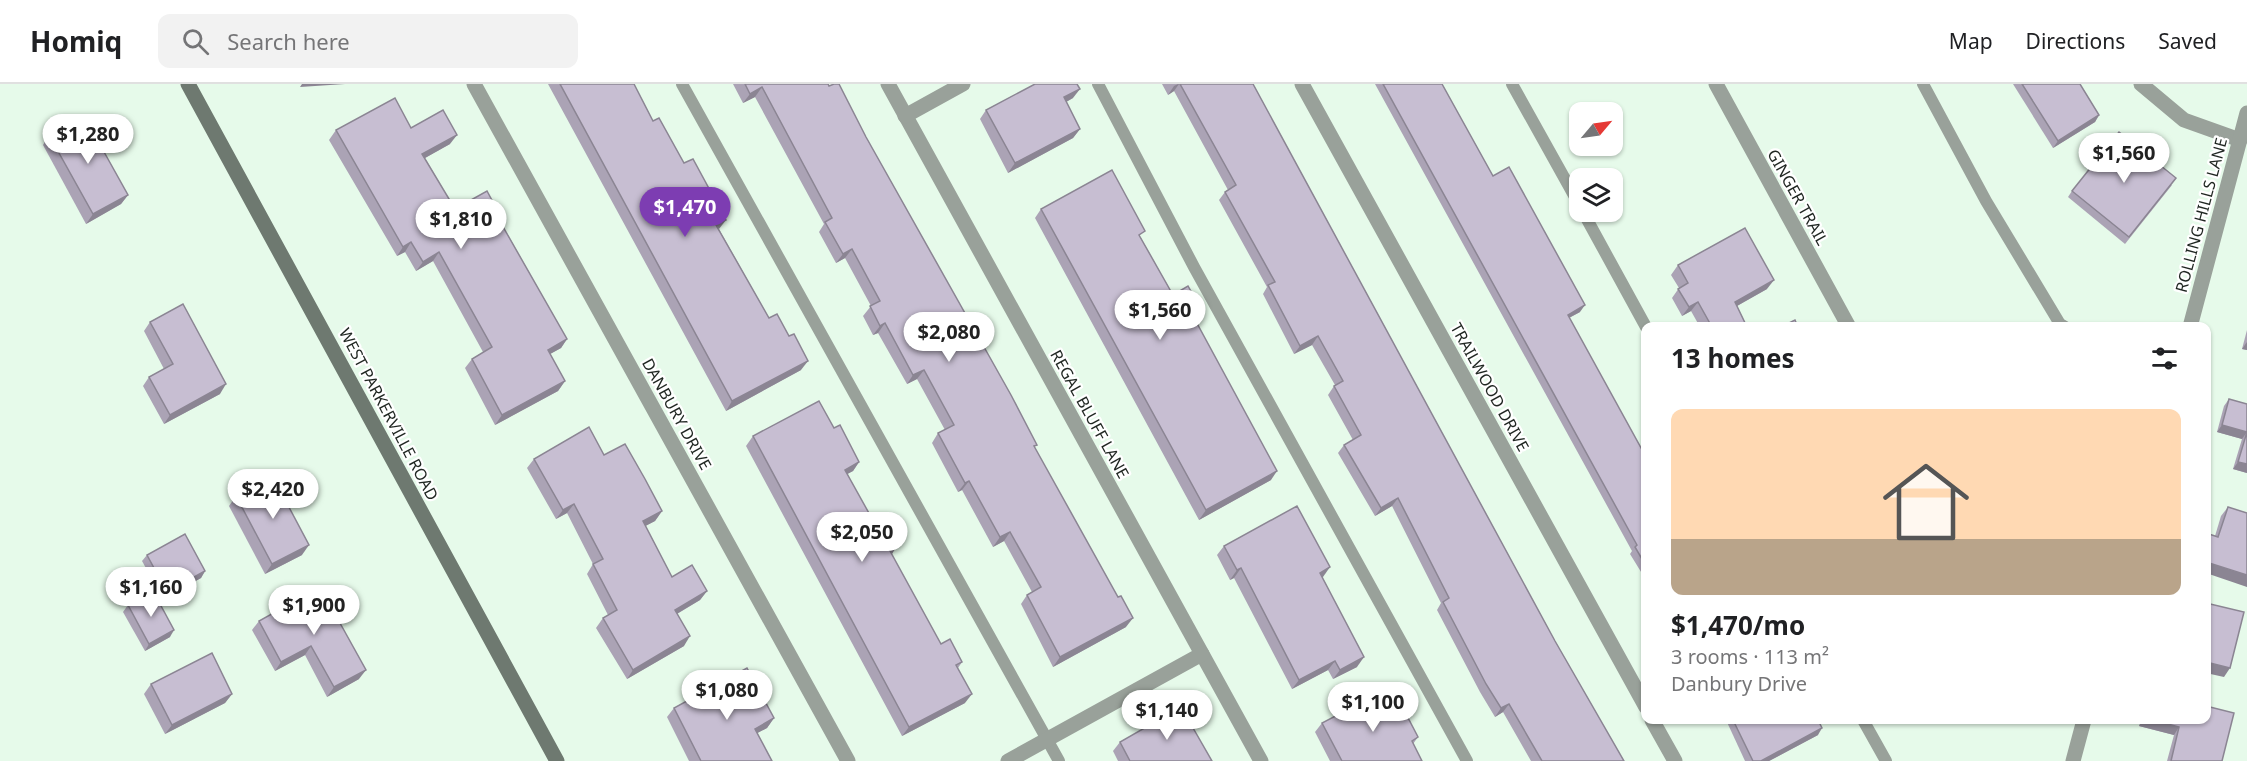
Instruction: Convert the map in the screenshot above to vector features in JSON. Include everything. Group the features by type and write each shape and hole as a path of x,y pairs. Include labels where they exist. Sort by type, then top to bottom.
{"main road":[{"name":"WEST PARKERVILLE ROAD","path":"188,84 557,761"}],"street":[{"name":"DANBURY DRIVE","path":"474,84 848,761"},
{"name":"REGAL BLUFF LANE","path":"888,84 1261,761"},
{"path":"905,116 963,84"},
{"name":"TRAILWOOD DRIVE","path":"1302,84 1641,698"},
{"name":"GINGER TRAIL","path":"1716,84 1846,322"},
{"path":"2141,84 2184,120 2240,140"},
{"name":"ROLLING HILLS LANE","path":"2191,322 2247,113"},
{"path":"1008,761 1202,654"},
{"path":"1654,724 1675,761"},
{"path":"2073,761 2083,724"}],"lane":[{"path":"682,84 1059,761"},
{"path":"1098,84 1194,267 1467,761"},
{"path":"1512,84 1569,186"},
{"path":"1923,84 1986,201 2059,322"},
{"path":"1588,222 1643,322"},
{"path":"1865,724 1886,761"}],"building":[{"path":"560,84 634,84 653,121 659,118 684,163 693,159 726,220 716,225 769,318 777,314 789,336 794,334 808,361 732,401"},
{"path":"745,84 828,84 829,86 839,84 866,137 1011,395 1037,445 1034,446 1118,597 1121,596 1133,618 1060,657 1027,595 1041,587 1010,532 1000,537 969,481 965,483 938,433 954,425 924,370 913,375 885,323 880,326 870,306 880,301 852,249 843,254 825,222 832,218 762,87 750,94"},
{"path":"1035,84 1077,84 1080,89 1064,97 1080,129 1015,163 986,110"},
{"path":"1180,84 1253,84 1555,641 1624,761 1542,761 1509,704 1501,708 1443,602 1449,598 1398,498 1381,508 1344,445 1361,435 1334,386 1343,381 1318,336 1300,346 1268,285 1275,282 1225,192 1236,185"},
{"path":"1383,84 1442,84 1493,176 1509,167 1585,305 1568,315 1641,448 1641,557 1635,547 1637,545"},
{"path":"2022,84 2080,84 2099,115 2058,141"},
{"path":"395,98 411,128 443,110 457,135 422,154 455,209 487,191 501,217 498,218 567,339 548,350 565,381 502,415 472,359 492,347 439,252 423,262 411,242 403,247 336,130"},
{"path":"84,116 128,195 93,214 49,135"},
{"path":"2119,132 2176,178 2129,237 2072,191"},
{"path":"1112,170 1145,231 1139,235 1173,295 1188,286 1201,309 1192,314 1277,471 1206,510 1041,209"},
{"path":"1745,228 1774,280 1735,302 1745,322 1709,322 1698,302 1689,307 1678,289 1688,283 1678,265"},
{"path":"183,304 226,384 170,415 149,377 173,364 150,322"},
{"path":"2229,399 2247,404 2247,432 2222,425"},
{"path":"819,401 834,428 840,425 859,462 845,470 875,524 884,519 898,544 889,549 941,644 950,639 962,662 956,665 972,694 909,727 753,436"},
{"path":"589,427 604,455 625,444 645,479 662,511 643,521 672,577 692,565 707,591 675,610 690,636 633,670 603,618 617,610 593,564 603,559 574,504 563,510 534,459"},
{"path":"2247,432 2247,464 2238,462"},
{"path":"273,477 309,545 272,564 236,496"},
{"path":"1297,506 1330,567 1320,573 1364,657 1340,670 1335,661 1299,680 1241,568 1237,570 1224,546"},
{"path":"2228,507 2247,513 2247,575 2211,564 2211,535 2218,537"},
{"path":"185,534 205,571 167,592 147,555"},
{"path":"320,587 366,670 334,687 311,646 281,662 259,621"},
{"path":"153,591 174,630 149,644 128,605"},
{"path":"2211,604 2244,612 2230,668 2211,663"},
{"path":"212,653 232,694 172,725 151,684"},
{"path":"747,668 774,718 755,729 772,761 701,761 674,708"},
{"path":"1383,691 1397,718 1406,714 1418,737 1412,741 1422,761 1342,761 1322,723"},
{"path":"1181,707 1212,761 1130,761 1120,742"},
{"path":"2211,707 2234,713 2222,761 2171,761 2179,727 2168,724 2211,724"},
{"path":"1735,724 1820,724 1822,728 1761,761 1753,761"}]}
